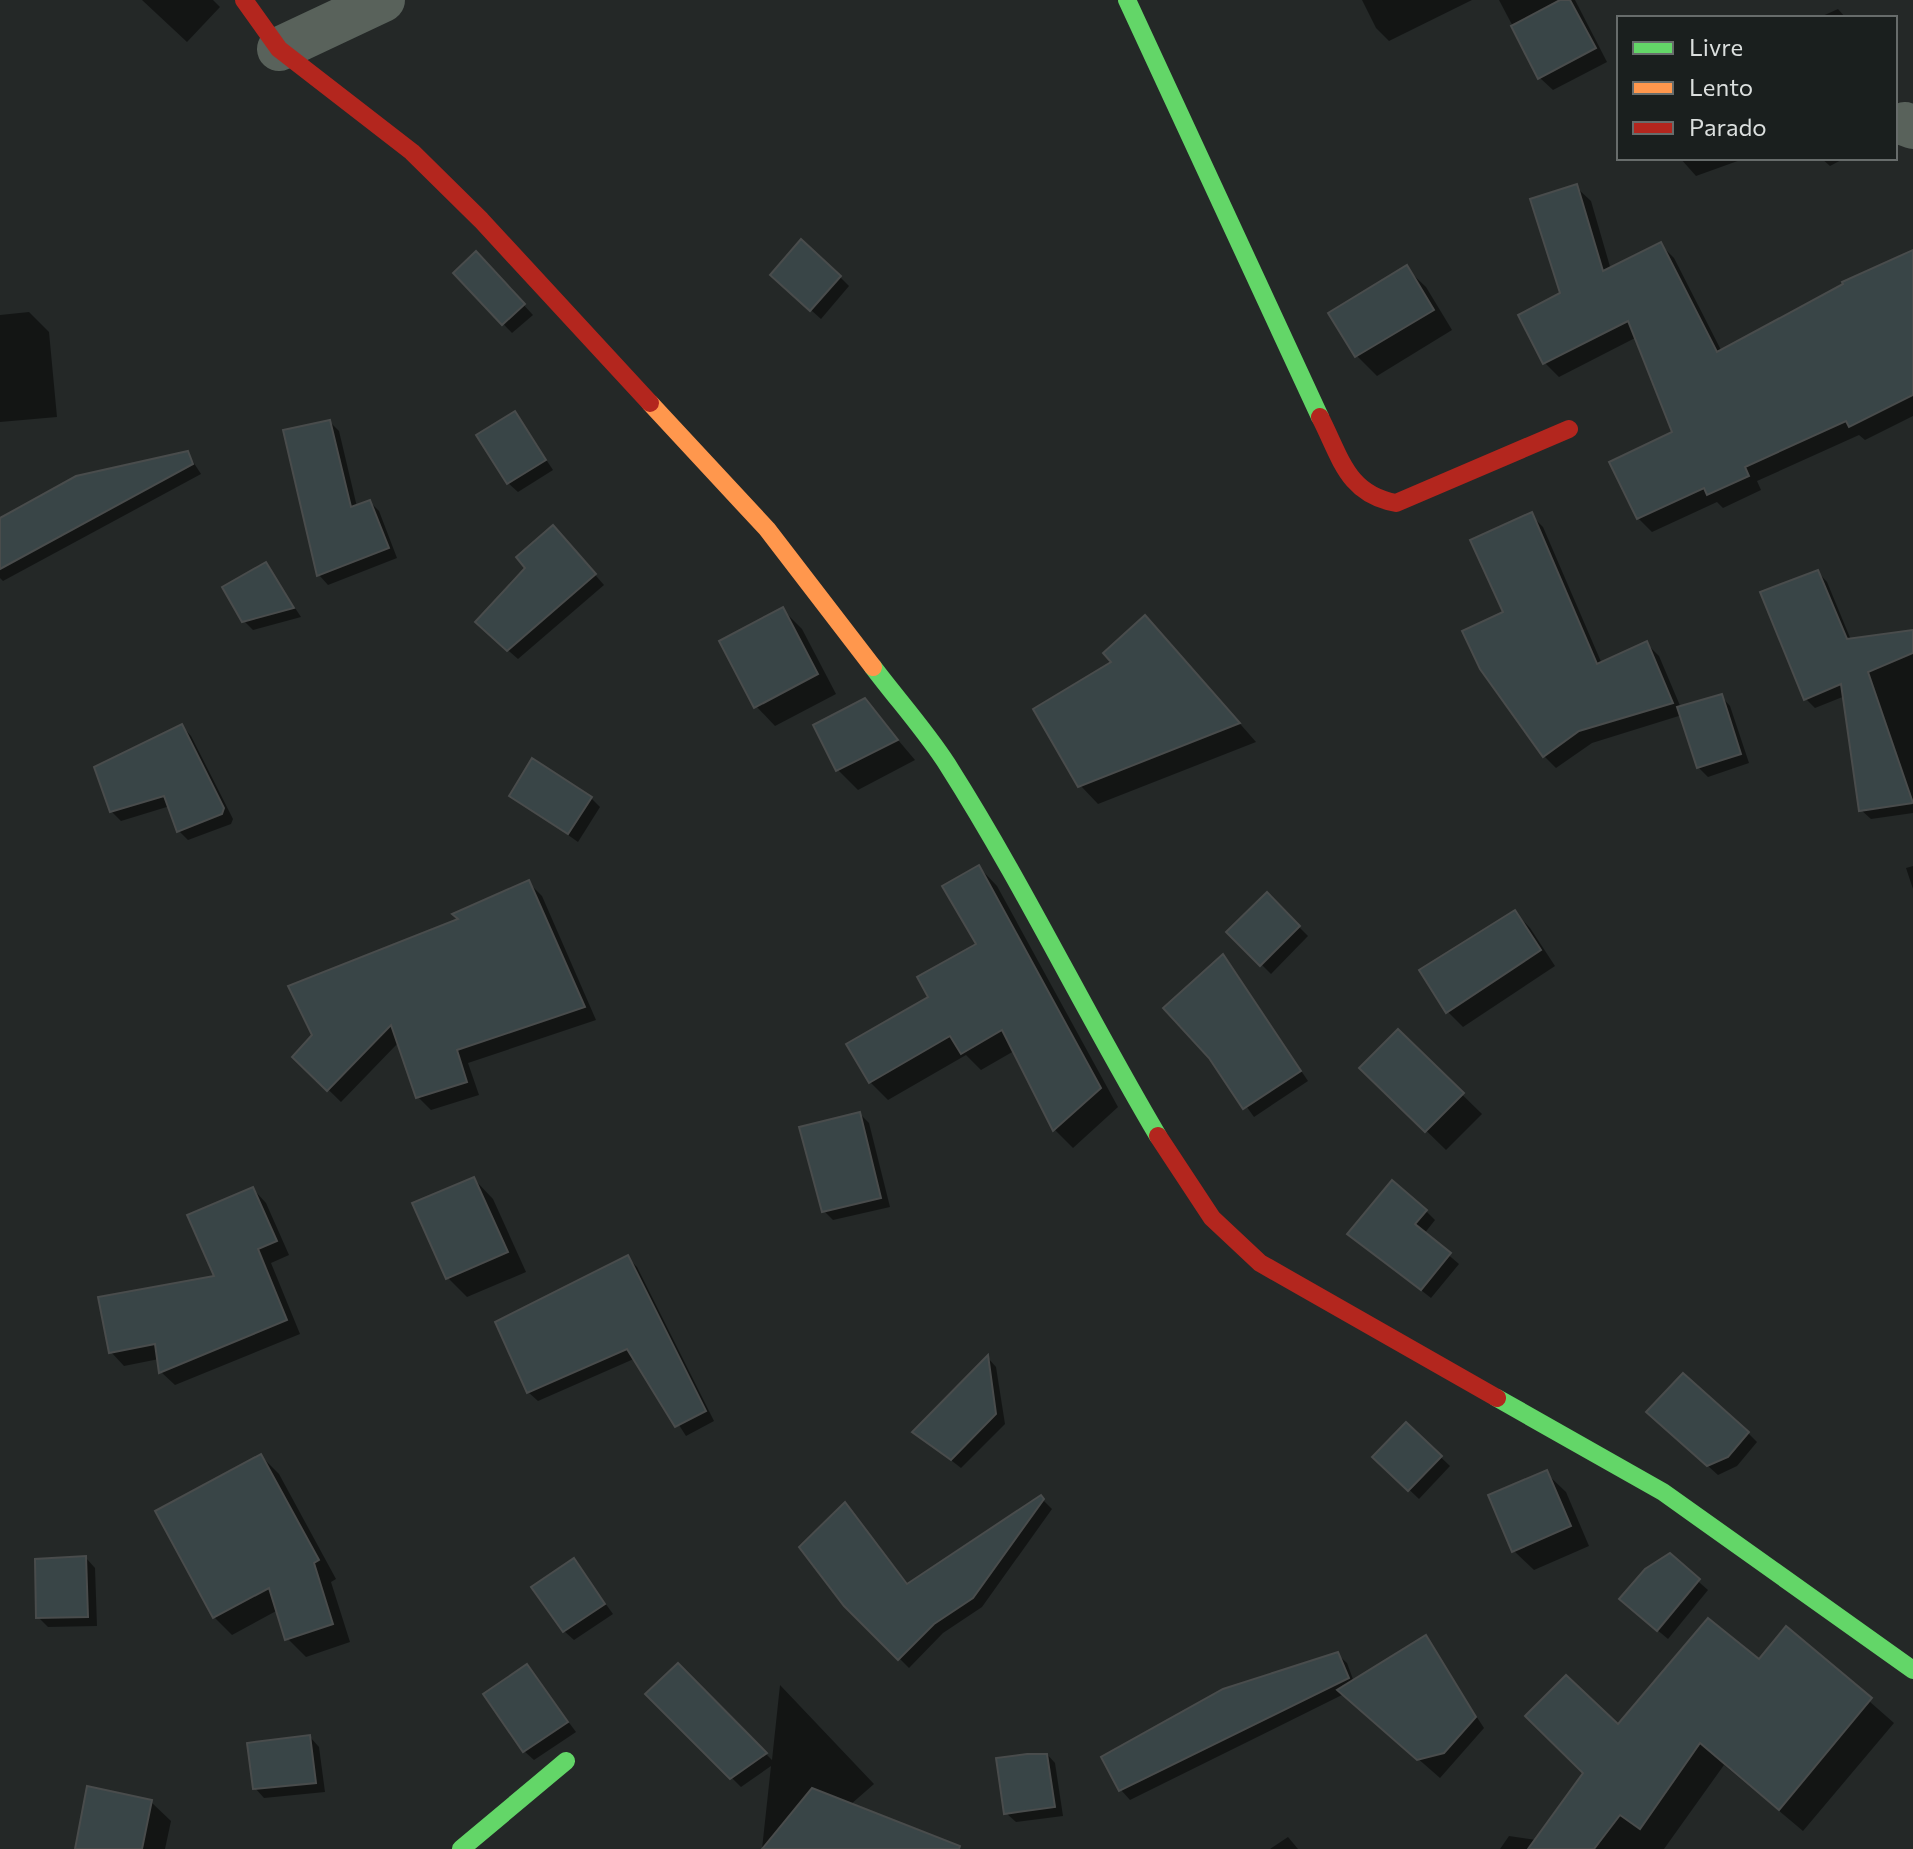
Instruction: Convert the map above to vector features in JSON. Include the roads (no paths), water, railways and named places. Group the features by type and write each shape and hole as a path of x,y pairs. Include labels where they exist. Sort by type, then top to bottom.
{"street":[{"path":"244,0 279,49 412,152 481,220 767,529 945,761 1025,892 1120,1073 1176,1167 1212,1218 1260,1263 1663,1492 1913,1670"},
{"path":"279,49 383,0"},
{"path":"1127,0 1299,377 1356,486 1373,499 1396,503 1569,429"},
{"path":"461,1849 566,1761"}]}
